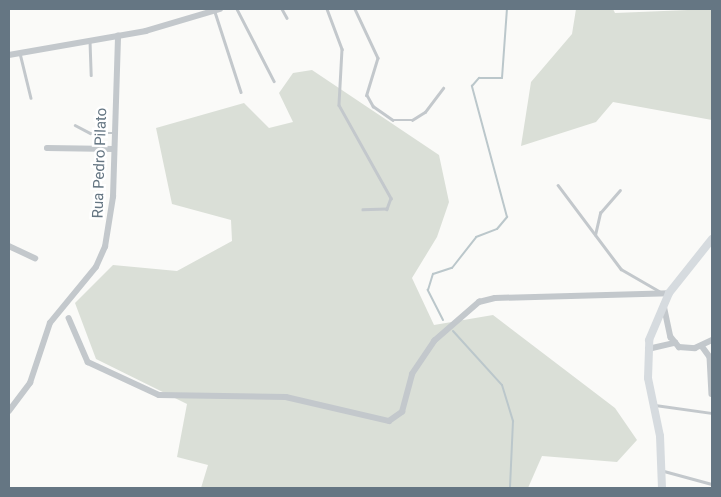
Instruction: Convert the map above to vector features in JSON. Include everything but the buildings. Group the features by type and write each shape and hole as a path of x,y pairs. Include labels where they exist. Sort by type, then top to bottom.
{"street":[{"path":"9,55 20,51 118,36 217,10"},
{"name":"Rua Pedro Pilato","path":"9,411 30,383 50,323 103,254 112,218 112,132 118,36"},
{"path":"47,148 113,149"},
{"path":"662,488 663,470 653,405 648,349 664,303 670,292 712,239"},
{"path":"9,246 35,258"},
{"path":"69,318 88,362 159,395 286,397 389,421 402,412 412,374 434,341 479,302 495,298 565,299 670,292"},
{"path":"664,303 675,344"},
{"path":"648,349 675,344 685,349 702,346 712,340"},
{"path":"702,346 710,357 712,394"}],"lane":[{"path":"238,9 274,81"},
{"path":"282,9 286,18"},
{"path":"327,9 342,49 339,105 391,198 387,210 363,210"},
{"path":"355,9 378,58 367,95 373,106 393,120 412,120 426,112 443,88"},
{"path":"217,10 241,92"},
{"path":"90,40 91,74"},
{"path":"20,51 31,98"},
{"path":"75,125 90,133 112,132"},
{"path":"558,185 595,236 634,280 660,292"},
{"path":"595,236 600,213 620,190"},
{"path":"653,405 712,413"},
{"path":"663,470 712,484"}],"shaded area":[{"path":"576,9 613,9 615,13 712,9 712,120 613,102 596,122 521,146 531,82 572,34"},
{"path":"312,70 439,155 449,202 437,237 412,278 434,325 493,315 615,408 637,440 617,462 542,456 528,488 201,488 208,465 177,457 187,404 96,359 75,303 113,265 177,271 232,241 231,220 172,204 156,128 244,103 269,128 293,122 279,93 293,73"}],"waterway":[{"path":"443,320 428,290 433,274 452,268 476,237 497,229 507,217 472,86 479,78 502,78 507,9"},
{"path":"453,331 502,385 513,421 510,488"}]}
